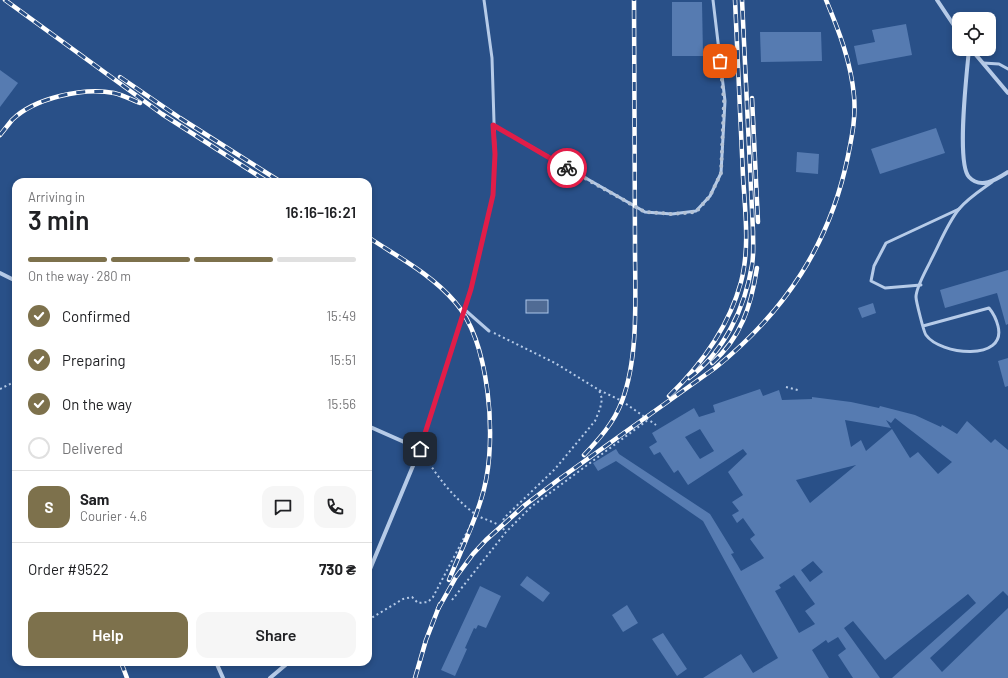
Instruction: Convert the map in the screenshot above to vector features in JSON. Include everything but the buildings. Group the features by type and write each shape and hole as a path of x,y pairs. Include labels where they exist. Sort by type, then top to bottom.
{"street":[{"path":"937,0 952,22"},
{"path":"969,56 963,132 963,160 965,171 970,179 980,183 992,182 1008,172"},
{"path":"976,56 1008,93"},
{"path":"0,273 12,279"},
{"path":"372,428 420,449 372,564"},
{"path":"218,666 223,678"},
{"path":"270,678 284,666"}],"lane":[{"path":"420,449 471,289 493,195 495,154 492,58 484,0"},
{"path":"493,125 645,212 672,214 696,212 710,196 721,173 724,101 713,0"},
{"path":"983,63 999,64 1008,69"},
{"path":"924,326 989,308 995,315 1000,333 997,342 992,347 976,351 954,351 936,344 925,335 916,296 946,232 959,209 970,198 992,182"},
{"path":"920,285 885,288 871,281 874,266 886,242 959,209"},
{"path":"464,309 489,331"}],"path":[{"path":"489,331 555,363 599,390 622,401 656,425"},
{"path":"0,388 12,383"},
{"path":"786,387 798,390"},
{"path":"502,526 504,518 555,469 595,421 602,399 599,390"},
{"path":"452,600 506,532 531,507 649,419"},
{"path":"420,449 432,469 453,496 476,515 502,526 506,532"},
{"path":"372,618 403,600 412,597 418,603 428,602 433,597 476,515"}],"water":[{"path":"526,300 548,300 548,313 526,313"}],"railway":[{"path":"5,0 162,114 262,178"},
{"path":"584,455 606,430 619,409 627,383 634,345 634,0"},
{"path":"669,396 692,371 713,344 722,329 736,298 744,269 746,229 735,0"},
{"path":"689,378 713,355 731,328 744,297 753,261 753,231 742,0"},
{"path":"438,609 456,577 473,554 486,540 525,505 558,480 715,368 763,324 783,300 801,274 816,247 840,188 848,156 854,119 854,96 850,71 840,35 826,0"},
{"path":"120,77 180,118 275,178"},
{"path":"0,135 12,120 21,112 46,100 60,96 88,92 114,93 140,103"},
{"path":"752,98 758,222"},
{"path":"372,240 425,274 455,302 467,319 476,341 483,366 488,392 490,418 488,468 484,489 477,512 449,580"},
{"path":"712,363 730,343 743,320 752,295 757,268"},
{"path":"415,678 426,640 440,604"},
{"path":"122,666 127,678"}],"way so far":[{"path":"567,168 645,212 672,214 696,212 710,196 721,173 724,101 720,61"}],"route":[{"path":"420,449 471,289 480,244 493,195 495,154 493,125 567,168"}]}
